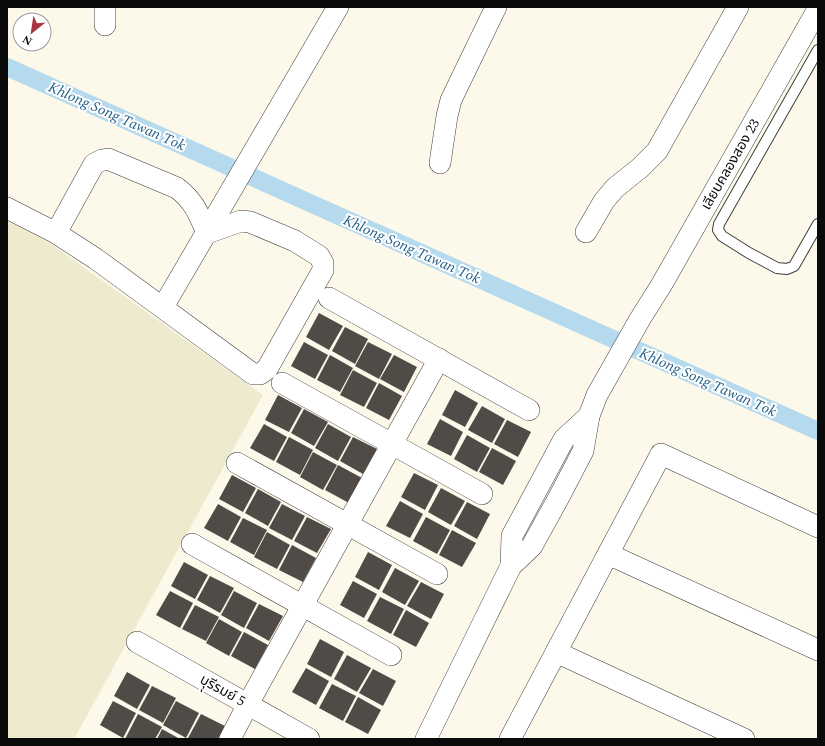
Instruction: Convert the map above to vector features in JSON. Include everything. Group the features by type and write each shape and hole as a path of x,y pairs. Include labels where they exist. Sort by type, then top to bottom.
{"street":[{"path":"163,307 338,7"},
{"path":"440,163 451,100 496,7"},
{"path":"586,232 607,197 615,188 640,168 657,151 738,7"},
{"name":"เลียบคลองสอง 23","path":"426,739 511,566 512,536 564,439 589,416 597,395 609,372 662,284 818,8"},
{"path":"56,233 94,164 108,159 177,188 191,200 210,227"},
{"path":"7,208 56,233 96,259 163,307 246,370 253,374 260,374 267,369 323,270 323,262 319,256 295,241 250,222 241,221 210,227"},
{"path":"329,298 529,410"},
{"path":"230,739 439,359"},
{"path":"282,383 482,494"},
{"path":"510,739 661,454 818,527"},
{"path":"237,462 437,574"},
{"path":"192,544 391,655"},
{"path":"608,554 818,650"},
{"name":"บุุรีรมย์ 5","path":"137,642 309,739"},
{"path":"556,652 744,739"}],"lane":[{"path":"818,50 719,224 718,230 722,236 748,253 777,268 787,269 794,266 818,224"}],"shaded area":[{"path":"7,221 45,240 263,395 74,739 7,739"}],"building":[{"path":"319,313 343,326 329,350 306,337"},
{"path":"345,327 368,339 355,364 332,351"},
{"path":"304,342 328,355 315,379 291,366"},
{"path":"368,342 392,354 379,379 355,366"},
{"path":"330,355 353,368 340,392 317,380"},
{"path":"394,355 417,367 404,392 380,379"},
{"path":"353,370 377,383 364,407 340,395"},
{"path":"379,383 402,396 389,420 366,408"},
{"path":"455,390 478,403 465,427 442,415"},
{"path":"278,395 302,408 289,432 265,420"},
{"path":"482,406 505,419 492,443 468,430"},
{"path":"304,409 328,422 314,446 291,433"},
{"path":"440,419 463,432 451,456 427,444"},
{"path":"507,420 531,432 518,457 494,444"},
{"path":"264,424 287,437 274,461 250,448"},
{"path":"328,424 351,437 338,461 315,448"},
{"path":"467,435 490,448 477,472 454,459"},
{"path":"289,437 313,450 300,475 276,462"},
{"path":"353,437 377,449 363,474 340,461"},
{"path":"492,448 516,461 503,485 479,472"},
{"path":"313,452 337,465 323,490 300,477"},
{"path":"338,465 362,478 349,503 325,490"},
{"path":"414,473 438,485 425,510 401,497"},
{"path":"232,475 256,488 243,512 219,499"},
{"path":"441,488 465,501 451,525 428,512"},
{"path":"258,489 281,502 268,526 245,513"},
{"path":"400,501 423,514 410,538 386,526"},
{"path":"467,502 490,514 477,539 454,526"},
{"path":"218,504 241,517 228,541 204,528"},
{"path":"282,504 305,516 292,540 269,528"},
{"path":"307,517 331,529 317,553 294,541"},
{"path":"426,517 450,530 437,554 413,541"},
{"path":"243,518 267,530 254,555 230,542"},
{"path":"452,530 476,543 462,567 439,555"},
{"path":"267,532 290,545 277,569 254,557"},
{"path":"292,545 316,558 303,582 279,570"},
{"path":"368,552 392,565 379,590 355,577"},
{"path":"184,562 208,575 195,599 171,586"},
{"path":"395,568 419,581 405,605 382,592"},
{"path":"210,576 234,588 220,613 197,600"},
{"path":"353,581 377,594 364,618 340,605"},
{"path":"421,582 444,594 431,619 407,606"},
{"path":"170,591 193,603 180,628 156,615"},
{"path":"234,591 257,603 244,628 221,615"},
{"path":"380,597 404,609 391,634 367,621"},
{"path":"259,604 283,616 269,641 246,628"},
{"path":"195,605 219,617 206,641 182,629"},
{"path":"406,610 429,623 416,647 393,635"},
{"path":"219,619 242,632 229,656 206,643"},
{"path":"244,632 268,645 255,669 231,656"},
{"path":"320,639 344,652 331,677 307,664"},
{"path":"347,655 371,668 357,692 334,679"},
{"path":"306,668 329,681 316,705 292,692"},
{"path":"373,669 396,681 383,706 359,693"},
{"path":"127,672 150,685 137,709 114,696"},
{"path":"332,684 356,696 343,721 319,708"},
{"path":"152,686 176,698 163,723 139,710"},
{"path":"358,697 381,710 368,734 345,722"},
{"path":"113,701 136,713 123,738 100,725"},
{"path":"176,701 199,713 186,738 163,725"},
{"path":"138,714 162,727 155,739 125,739"},
{"path":"201,714 225,726 218,739 188,738"},
{"path":"162,729 180,739 157,739"}],"waterway":[{"name":"Khlong Song Tawan Tok","path":"7,67 818,431"}]}
